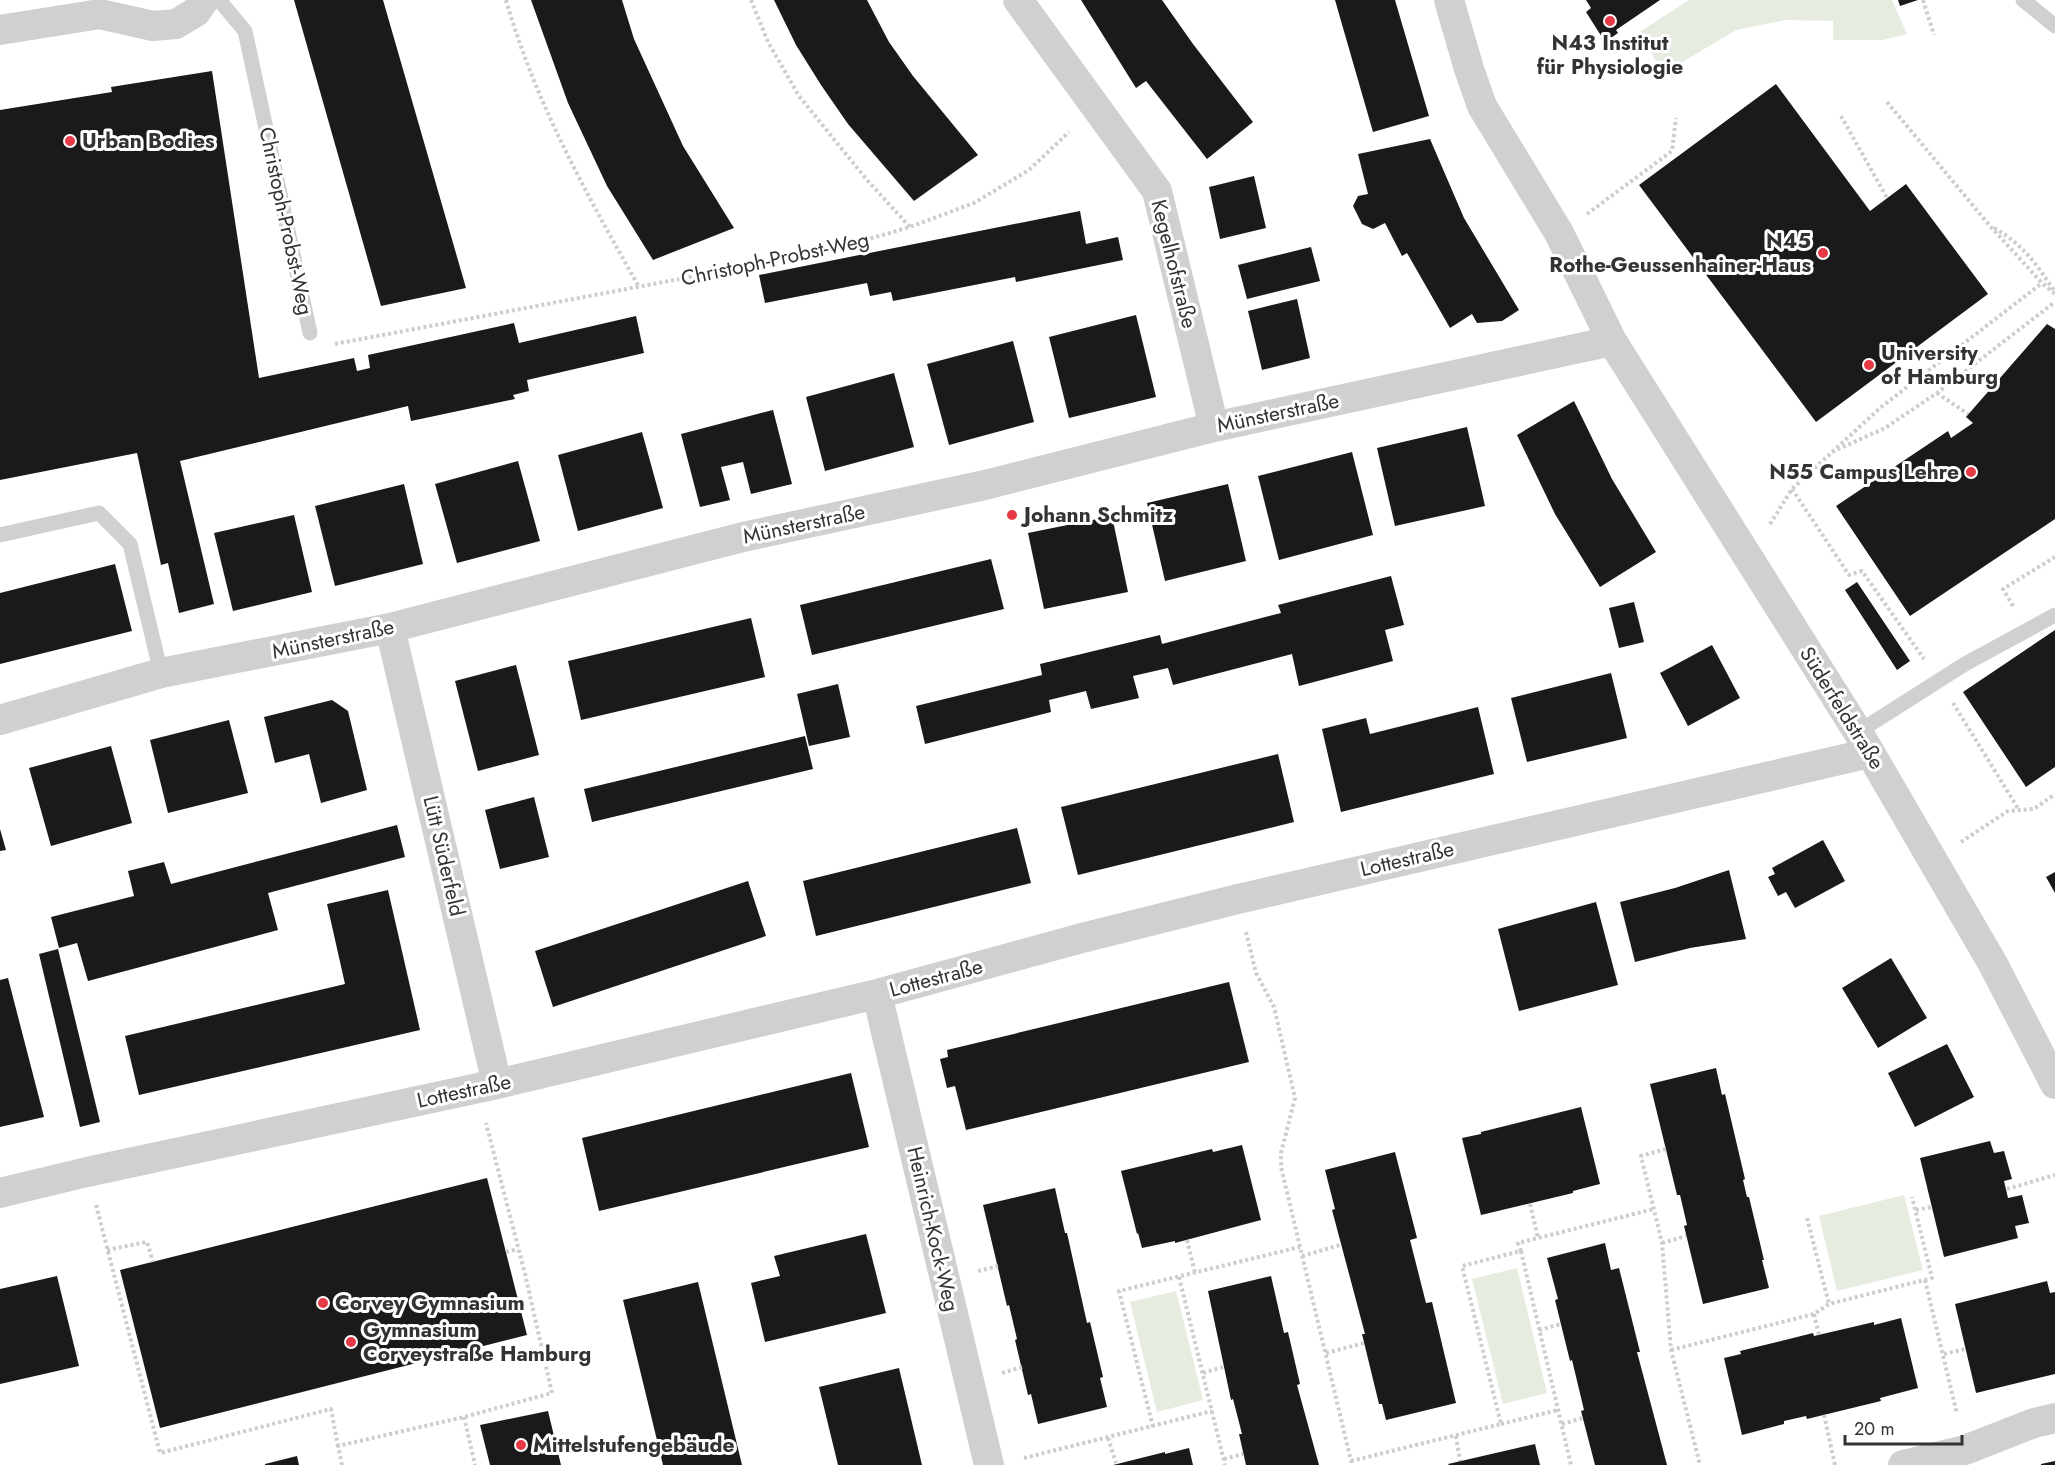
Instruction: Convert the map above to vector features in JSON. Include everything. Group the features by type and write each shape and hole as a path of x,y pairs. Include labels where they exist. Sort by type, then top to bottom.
{"street":[{"path":"0,30 68,10 100,14 153,26 176,24 196,12 204,0"},
{"name":"Kegelhofstraße","path":"1018,0 1157,191 1214,427"},
{"name":"Süderfeldstraße","path":"1449,0 1468,69 1482,106 1559,233 1612,341 1864,743 1993,964 2055,1084"},
{"name":"Münsterstraße","path":"0,720 161,673 390,628 685,550 985,485 1214,427 1612,341"},
{"name":"Lütt Süderfeld","path":"390,628 487,1087"},
{"name":"Lottestraße","path":"0,1193 87,1172 487,1087 877,994 1082,938 1864,743"},
{"name":"Heinrich-Kock-Weg","path":"877,994 1003,1462"},
{"path":"1903,1465 1965,1450 2034,1423 2055,1418"}],"lane":[{"name":"Christoph-Probst-Weg","path":"219,0 245,31 310,333"},
{"path":"2023,0 2055,26"},
{"path":"0,535 99,513 130,544 161,673"},
{"path":"1864,743 1965,664 2055,615"}],"path":[{"path":"506,0 552,124 584,189 639,287"},
{"path":"751,0 768,42 799,96 867,180 910,227"},
{"path":"1923,0 1934,35"},
{"path":"1887,102 1990,226 2042,283 2055,293"},
{"name":"Christoph-Probst-Weg","path":"310,333 336,345 828,251 910,227 974,203 1029,170 1096,106"},
{"path":"1841,116 1887,198"},
{"path":"1559,233 1672,151 1676,117"},
{"path":"1990,226 2014,239 2035,262 2055,293"},
{"path":"1746,555 1792,489 1829,454 1880,408 2042,283"},
{"path":"1829,454 1885,428 1937,393 2055,302"},
{"path":"1937,393 1968,414"},
{"path":"1792,489 1849,575"},
{"path":"2027,630 2003,589 2055,557"},
{"path":"1970,837 2008,812 2034,809 2055,794"},
{"path":"1238,899 1256,973 1274,1007 1295,1098 1281,1153 1281,1167 1352,1463 1558,1410"},
{"path":"338,1446 464,1417 552,1393 518,1249 487,1087"},
{"path":"1666,1149 1641,1156 1662,1243 1671,1350 1701,1465"},
{"path":"87,1172 160,1453 331,1409 342,1465"},
{"path":"2007,1189 2055,1174"},
{"path":"1671,1350 1814,1314 1829,1304 1932,1278 1912,1197"},
{"path":"1530,1204 1538,1238"},
{"path":"1916,1210 1932,1207"},
{"path":"1571,1465 1518,1243 1654,1209"},
{"path":"1807,1218 1829,1304"},
{"path":"1662,1243 1686,1236"},
{"path":"1187,1240 1195,1273"},
{"path":"107,1250 147,1242 153,1262"},
{"path":"1302,1256 1340,1245"},
{"path":"1153,1427 1119,1292 1300,1246"},
{"path":"506,1252 518,1249"},
{"path":"1501,1424 1461,1266 1521,1251"},
{"path":"1179,1277 1225,1465"},
{"path":"1926,1280 1965,1450"},
{"path":"1814,1314 1820,1335"},
{"path":"1539,1330 1561,1324"},
{"path":"1326,1353 1364,1343"},
{"path":"1944,1354 1965,1348"},
{"path":"1203,1373 1223,1367"},
{"path":"1003,1462 1212,1411"},
{"path":"1824,1415 1835,1465"},
{"path":"464,1417 475,1465"},
{"path":"1562,1424 1583,1418"},
{"path":"1456,1436 1460,1461"},
{"path":"1108,1438 1116,1463"},
{"path":"1224,1459 1243,1454"}],"shaded area":[{"path":"1689,0 1892,0 1907,34 1883,40 1833,40 1833,21 1785,20 1736,30 1664,73 1638,33"},
{"path":"1904,1195 1923,1270 1837,1291 1819,1216"},
{"path":"1517,1268 1547,1393 1503,1404 1472,1279"},
{"path":"1176,1291 1203,1400 1157,1412 1130,1302"}],"building":[{"path":"294,0 383,0 466,288 381,306"},
{"path":"531,0 622,0 634,39 683,146 734,228 653,260 607,186 568,103"},
{"path":"774,0 867,0 889,42 913,76 978,155 914,201 848,124 796,45"},
{"path":"1081,0 1162,0 1253,122 1207,159 1146,81 1136,88"},
{"path":"1335,0 1395,0 1429,116 1373,132"},
{"name":"N43 Institut für Physiologie","path":"1586,0 1660,0 1616,30 1618,33 1605,42 1586,12 1591,8"},
{"path":"1898,0 1918,0 1900,6"},
{"path":"212,71 259,378 354,358 357,371 370,368 368,355 514,323 519,343 636,316 644,353 527,380 529,391 513,395 515,399 411,421 408,406 180,461 214,604 179,613 168,563 161,565 137,453 0,480 0,110 112,92 111,87"},
{"name":"N45 Rothe-Geussenhainer-Haus","path":"1776,84 1870,211 1906,184 1988,294 1816,422 1639,185"},
{"path":"1430,139 1464,218 1519,310 1502,321 1477,323 1472,314 1450,328 1407,253 1402,256 1385,223 1373,229 1362,224 1353,206 1358,196 1368,194 1358,154"},
{"path":"1254,176 1266,228 1220,239 1209,187"},
{"path":"1080,211 1086,244 1118,237 1123,260 1016,282 1015,277 893,301 891,292 870,296 867,283 765,303 759,275"},
{"path":"1311,247 1320,281 1247,299 1238,265"},
{"path":"1297,299 1310,358 1262,370 1248,311"},
{"path":"1136,315 1156,397 1069,418 1049,337"},
{"name":"N55 Campus Lehre","path":"2047,324 2055,329 2055,519 1910,616 1836,506 1948,431 1951,438 1973,423 1966,417"},
{"path":"1013,341 1034,422 949,445 927,364"},
{"path":"894,373 914,447 825,471 806,397"},
{"path":"1574,401 1612,479 1656,552 1600,587 1555,514 1517,435"},
{"path":"773,410 792,484 751,494 743,462 721,467 730,500 700,507 681,434"},
{"path":"1467,427 1485,506 1395,526 1377,448"},
{"path":"642,432 663,508 578,531 558,455"},
{"path":"1352,452 1373,535 1279,560 1258,476"},
{"path":"518,461 540,541 457,563 435,484"},
{"path":"404,484 423,564 335,586 315,506"},
{"path":"1228,484 1246,561 1165,581 1147,503"},
{"path":"294,515 312,592 233,611 214,533"},
{"path":"1112,516 1128,592 1044,609 1028,533"},
{"path":"991,559 1004,609 812,655 800,605"},
{"path":"115,564 132,631 0,664 0,593"},
{"path":"1391,576 1404,625 1385,630 1393,661 1299,686 1292,654 1173,685 1168,668 1133,676 1139,698 1091,709 1086,691 1049,700 1051,712 925,744 916,706 1042,675 1040,664 1160,635 1162,644 1281,613 1278,605"},
{"path":"1857,582 1910,661 1897,670 1845,590"},
{"path":"1634,602 1644,642 1619,648 1609,608"},
{"path":"751,618 765,677 581,720 568,661"},
{"path":"2055,630 2055,767 2026,787 1963,692"},
{"path":"1712,645 1740,698 1688,726 1660,673"},
{"path":"516,665 539,755 478,771 455,681"},
{"path":"1611,673 1627,738 1527,762 1511,698"},
{"path":"838,684 850,737 809,746 797,694"},
{"path":"332,700 348,711 367,790 321,803 309,754 275,763 264,717"},
{"path":"1478,707 1494,774 1341,812 1322,729 1366,718 1370,734"},
{"path":"229,720 248,793 168,813 150,740"},
{"path":"805,736 813,769 592,822 584,789"},
{"path":"111,746 132,823 51,846 29,768"},
{"path":"1278,754 1294,822 1078,875 1061,807"},
{"path":"534,797 549,857 500,869 485,810"},
{"path":"397,825 405,857 268,893 278,930 88,981 77,943 59,948 51,917 134,896 128,871 164,862 171,884"},
{"path":"1017,828 1031,883 816,936 803,881"},
{"path":"0,829 6,850 0,851"},
{"path":"1823,840 1845,881 1795,908 1786,892 1778,896 1768,877 1775,874 1772,868"},
{"path":"1729,870 1746,939 1690,948 1635,962 1620,902 1675,888"},
{"path":"2055,872 2055,893 2046,877"},
{"path":"748,881 766,936 553,1007 535,951"},
{"path":"388,890 420,1030 139,1095 125,1036 345,984 327,904"},
{"path":"1596,902 1618,985 1519,1011 1498,929"},
{"path":"58,949 100,1122 80,1127 39,954"},
{"path":"1891,958 1927,1018 1878,1048 1842,988"},
{"path":"8,978 44,1117 0,1127 0,980"},
{"path":"1229,982 1249,1062 966,1130 955,1086 947,1088 940,1059 948,1057 947,1050"},
{"path":"1947,1044 1974,1097 1915,1127 1888,1073"},
{"path":"1716,1068 1722,1095 1725,1094 1769,1288 1703,1304 1684,1226 1687,1225 1680,1195 1677,1195 1650,1084"},
{"path":"851,1073 869,1147 599,1211 582,1138"},
{"path":"1581,1107 1600,1184 1573,1191 1573,1193 1481,1215 1462,1138"},
{"path":"1990,1141 1994,1153 2004,1151 2012,1179 2004,1181 2008,1198 2022,1195 2029,1223 2015,1226 2018,1238 1944,1257 1920,1158"},
{"path":"1242,1145 1261,1220 1175,1243 1175,1241 1142,1248 1121,1171 1212,1149 1213,1152"},
{"path":"1395,1152 1417,1238 1410,1240 1426,1303 1432,1302 1456,1403 1386,1420 1382,1404 1379,1404 1362,1334 1365,1334 1332,1210 1335,1209 1325,1170"},
{"name":"Corvey Gymnasium","path":"487,1178 527,1335 160,1428 120,1270"},
{"path":"1055,1188 1087,1323 1090,1322 1103,1377 1100,1378 1107,1407 1038,1424 1031,1394 1028,1395 1009,1305 1007,1306 983,1205"},
{"path":"866,1234 886,1313 765,1342 751,1283 780,1276 774,1256"},
{"path":"1605,1243 1611,1270 1619,1268 1640,1352 1637,1352 1667,1465 1595,1465 1547,1258"},
{"path":"57,1276 79,1366 0,1384 0,1289"},
{"path":"1271,1276 1284,1333 1288,1332 1300,1384 1297,1385 1319,1465 1246,1465 1239,1434 1242,1434 1233,1399 1231,1400 1208,1291"},
{"path":"2047,1281 2050,1293 2055,1292 2055,1374 1976,1393 1955,1304"},
{"path":"698,1282 742,1465 663,1465 623,1300"},
{"path":"1901,1318 1918,1388 1880,1398 1881,1401 1807,1419 1806,1416 1784,1421 1784,1424 1742,1435 1724,1358 1741,1354 1740,1351 1813,1333 1814,1336"},
{"path":"899,1368 922,1465 838,1465 819,1387"},
{"name":"Mittelstufengebäude","path":"548,1411 561,1465 490,1465 480,1425"},
{"path":"1535,1444 1540,1465 1448,1464"},
{"path":"1189,1448 1193,1465 1113,1465 1165,1452 1165,1454"},
{"path":"297,1456 299,1465 265,1465 265,1464"},
{"path":"2055,1461 2055,1465 2041,1465 2041,1464"}],"place":[{"name":"N43 Institut für Physiologie","path":"1610,21"},
{"name":"Urban Bodies","path":"70,141"},
{"name":"N45 Rothe-Geussenhainer-Haus","path":"1823,253"},
{"name":"University of Hamburg","path":"1869,365"},
{"name":"N55 Campus Lehre","path":"1971,472"},
{"name":"Johann Schmitz","path":"1012,515"},
{"name":"Corvey Gymnasium","path":"323,1303"},
{"name":"Gymnasium Corveystraße Hamburg","path":"351,1342"},
{"name":"Mittelstufengebäude","path":"521,1445"}]}
